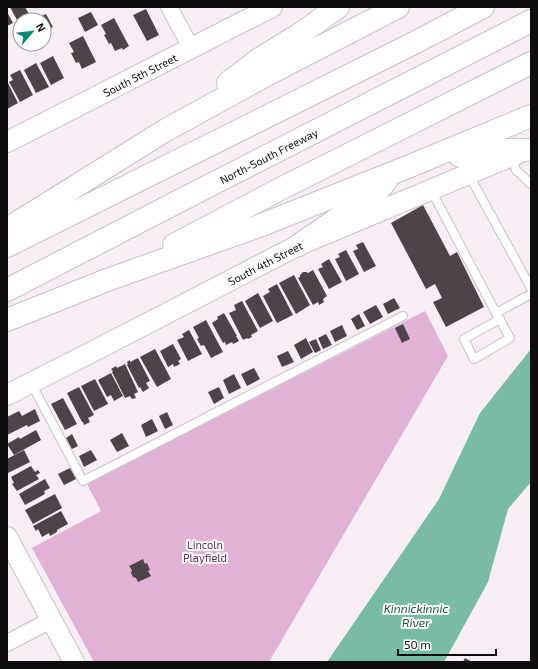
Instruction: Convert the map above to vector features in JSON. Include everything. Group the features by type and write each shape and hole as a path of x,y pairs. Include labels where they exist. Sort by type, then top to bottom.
{"highway":[{"path":"166,130 258,60 300,34 338,7"},
{"path":"7,229 166,130 268,74 398,7"},
{"path":"7,246 483,7"},
{"name":"North-South Freeway","path":"7,290 531,21"},
{"path":"108,280 282,188 531,63"},
{"path":"7,320 108,280 259,226 401,170 531,116"},
{"path":"299,245 377,192 401,170 488,150 523,151"}],"street":[{"path":"169,7 191,48"},
{"name":"South 5th Street","path":"7,142 272,7"},
{"name":"South 4th Street","path":"7,395 299,245 523,151"},
{"path":"7,538 74,662"},
{"path":"7,643 52,620"}],"lane":[{"path":"523,151 516,170 531,184"},
{"path":"469,174 531,288"},
{"path":"431,190 498,316 510,338 474,358 464,339 498,316 531,294"},
{"path":"31,383 83,481 403,316"}],"green space":[{"name":"Lincoln Playfield","path":"425,311 448,356 269,662 94,662 32,548 101,511 87,484"}],"water":[{"name":"Kinnickinnic River","path":"531,349 531,482 508,509 488,582 444,662 327,662 439,499 480,413"}],"building":[{"path":"10,7 25,7 28,12 13,12"},
{"path":"146,9 159,35 147,41 133,15"},
{"path":"7,12 12,24 7,26"},
{"path":"91,12 98,25 85,32 78,18"},
{"path":"114,18 129,46 123,50 122,48 115,51 111,43 109,44 104,35 106,34 101,25"},
{"path":"83,36 96,62 82,69 79,62 76,63 71,53 74,52 69,43"},
{"path":"53,56 64,78 51,85 40,63"},
{"path":"36,63 49,87 36,93 24,70"},
{"path":"20,70 33,95 20,102 9,82 13,80 10,75"},
{"path":"7,81 18,103 7,109"},
{"path":"423,205 450,256 457,252 484,307 446,327 433,302 442,298 435,284 426,289 391,223"},
{"path":"363,242 376,266 364,272 353,251 358,249 356,245"},
{"path":"346,250 359,274 346,281 335,259 340,257 338,254"},
{"path":"329,259 342,282 329,289 318,269 323,267 321,264"},
{"path":"313,270 327,296 323,299 324,302 319,305 318,302 313,305 298,278 303,272 308,273"},
{"path":"294,275 310,305 296,314 279,283"},
{"path":"277,284 293,315 277,323 263,296 270,292 268,289"},
{"path":"258,293 273,321 260,328 245,301"},
{"path":"394,298 400,308 388,314 383,304"},
{"path":"242,301 258,331 251,335 252,337 243,340 229,313 236,310 234,305"},
{"path":"376,305 383,317 370,324 363,312"},
{"path":"224,313 239,341 233,344 232,342 226,345 225,342 223,343 212,323 218,319 217,317"},
{"path":"359,314 365,326 357,330 351,319"},
{"path":"206,320 223,352 211,358 204,345 201,346 197,339 199,338 193,327"},
{"path":"403,324 410,339 402,343 395,328"},
{"path":"342,325 347,336 335,342 330,331"},
{"path":"189,330 202,354 188,361 177,340 184,337 182,334"},
{"path":"326,334 332,345 323,349 318,338"},
{"path":"306,338 313,352 301,359 294,345"},
{"path":"316,339 321,350 315,353 309,342"},
{"path":"173,344 181,359 178,361 180,364 174,367 173,364 168,367 160,351"},
{"path":"155,349 171,379 157,387 140,357"},
{"path":"288,351 294,362 282,367 277,356"},
{"path":"138,358 150,381 146,383 149,388 143,392 140,387 139,388 127,365 127,362 130,360 130,362"},
{"path":"125,364 138,392 134,394 136,398 132,399 130,396 125,398 111,369"},
{"path":"254,368 260,379 247,386 241,374"},
{"path":"111,373 123,396 114,401 111,395 107,397 98,380"},
{"path":"234,374 241,388 229,394 223,380"},
{"path":"95,379 108,404 94,411 81,386"},
{"path":"79,387 94,415 88,418 90,422 84,425 67,393"},
{"path":"219,387 224,398 214,404 208,392"},
{"path":"63,398 77,424 65,430 51,404"},
{"path":"35,409 40,421 28,427 27,425 7,435 7,417 19,411 22,416"},
{"path":"167,412 173,425 165,429 159,416"},
{"path":"152,419 158,431 146,437 141,425"},
{"path":"36,430 41,440 14,455 7,444"},
{"path":"122,433 129,446 117,452 110,440"},
{"path":"72,434 78,446 72,449 66,438"},
{"path":"24,450 30,462 8,473 7,459"},
{"path":"91,450 97,460 84,467 79,456"},
{"path":"31,466 35,472 38,470 40,473 36,475 39,479 17,491 12,484 14,483 11,477"},
{"path":"70,468 76,479 64,485 58,474"},
{"path":"45,479 50,488 44,491 45,494 25,505 19,494"},
{"path":"55,494 62,508 33,524 25,510"},
{"path":"61,511 68,524 50,536 49,533 42,537 38,529 36,531 33,526"},
{"path":"143,559 145,564 147,563 150,570 148,571 151,576 138,582 136,578 133,577 131,573 132,570 129,566"},
{"path":"465,658 472,662 463,662"}]}
